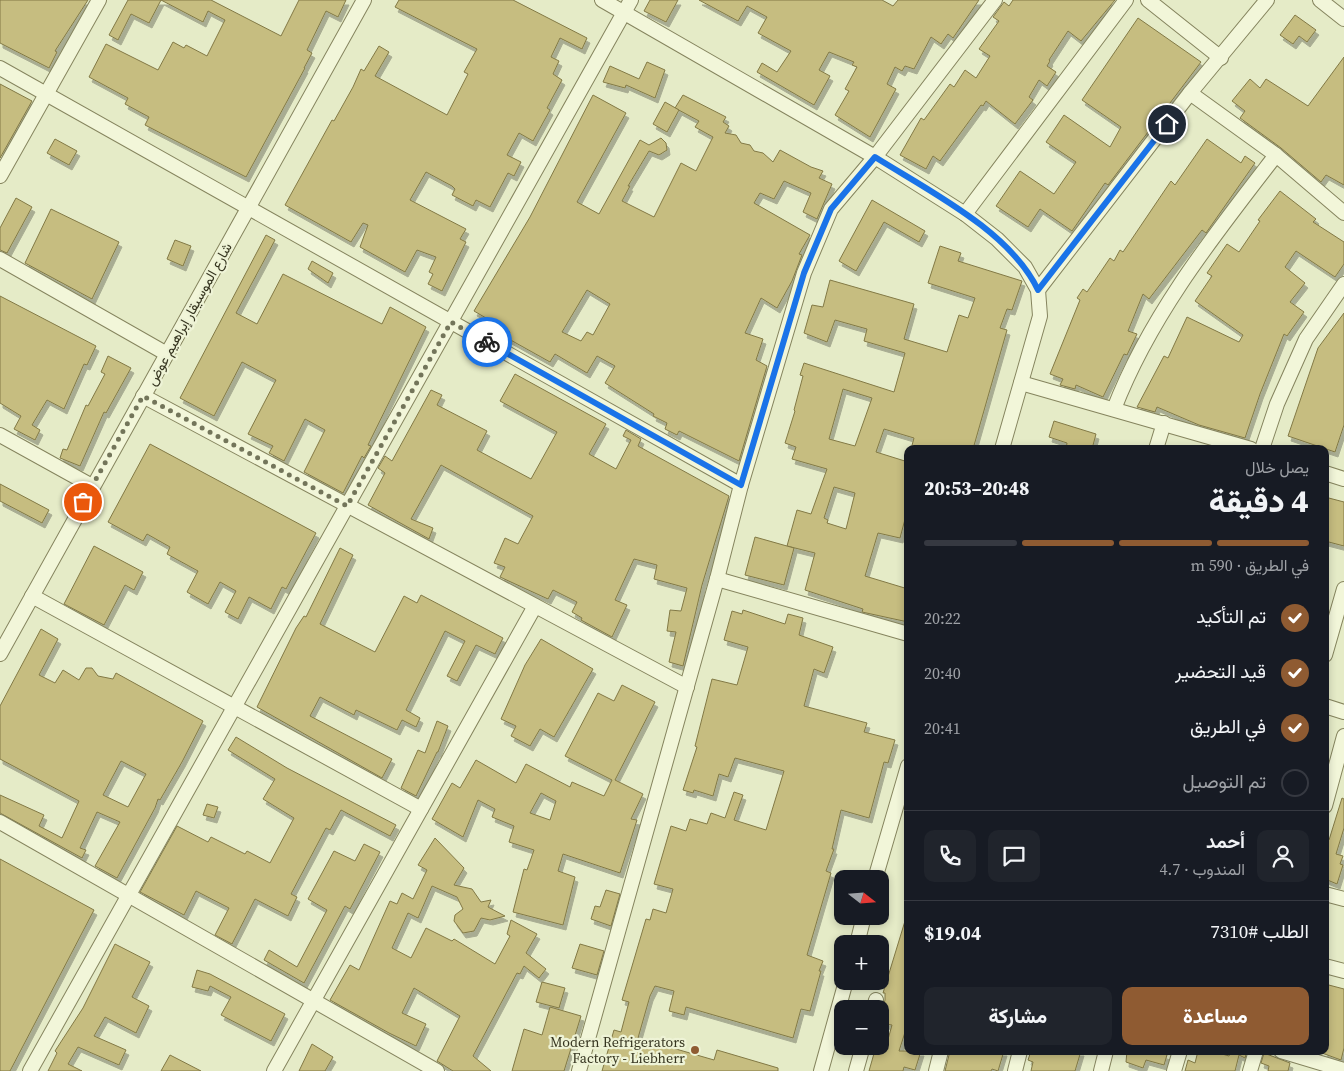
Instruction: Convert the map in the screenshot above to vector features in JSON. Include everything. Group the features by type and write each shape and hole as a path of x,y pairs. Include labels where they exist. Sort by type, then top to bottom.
{"street":[{"path":"0,176 99,0"},
{"name":"شارع الموسيقار إبراهيم عوض","path":"0,654 364,0"},
{"path":"602,0 628,6 875,157 964,214 1014,255 1025,267 1038,290 1040,316 1003,445"},
{"path":"579,1071 717,579 741,485 804,273 831,209 875,157 995,0"},
{"path":"964,214 1126,0"},
{"path":"1148,0 1221,58"},
{"path":"1038,290 1190,93 1221,58 1267,0"},
{"path":"1320,0 1344,19"},
{"path":"30,1071 628,6"},
{"path":"0,68 741,485"},
{"path":"1190,93 1276,155 1344,213"},
{"path":"1114,409 1125,380 1166,306 1209,241 1276,155"},
{"path":"0,259 167,354"},
{"path":"1263,445 1277,404 1306,339 1344,284"},
{"path":"1021,383 1238,445"},
{"path":"143,396 687,687"},
{"path":"1157,445 1164,423"},
{"path":"0,435 92,486"},
{"path":"1329,473 1344,479"},
{"path":"717,579 904,633"},
{"path":"1329,641 1344,589"},
{"path":"32,596 421,809"},
{"path":"274,1071 535,606"},
{"path":"1329,707 1344,712"},
{"path":"1329,791 1344,736"},
{"path":"878,870 904,782"},
{"path":"0,822 437,1071"},
{"path":"1329,895 1344,899"},
{"path":"1329,967 1344,971"},
{"path":"820,1071 843,990"},
{"path":"856,1071 860,1055"},
{"path":"936,1071 940,1055"},
{"path":"1015,1071 1019,1055"},
{"path":"1101,1071 1105,1055"},
{"path":"1174,1071 1179,1055"},
{"path":"1250,1071 1255,1055"},
{"path":"1293,1055 1339,1070"}],"building":[{"path":"0,0 88,0 55,51 57,52 49,68 0,43"},
{"path":"128,0 161,0 149,23 131,14 118,40 109,35"},
{"path":"161,0 211,0 281,36 299,0 346,0 338,17 326,11 307,50 312,53 305,68 246,177 145,125 149,117 125,104 128,98 89,77 106,44 158,70 173,42 184,48 186,45 207,56 225,20 208,11 203,22"},
{"path":"399,0 513,0 587,38 582,49 560,38 551,57 559,61 553,74 562,80 547,108 550,110 533,141 519,133 507,155 521,162 514,176 508,173 490,207 476,200 473,206 452,195 455,189 452,186 426,172 410,200 466,229 460,239 466,242 442,291 428,284 433,274 429,272 436,257 417,250 405,272 360,247 368,225 363,223 351,242 285,205 332,120 334,121 353,87 361,69 364,71 379,46 389,52 375,76 447,115 468,74 464,72 477,49 395,7"},
{"path":"650,0 678,0 666,22 644,11"},
{"path":"699,0 882,0 893,6 898,0 979,0 953,38 948,34 941,44 931,37 914,69 905,66 902,71 895,67 887,84 896,89 870,137 835,115 849,91 845,89 857,67 852,65 854,62 829,52 819,70 830,76 814,105 757,72 762,63 777,72 791,51 758,33 767,17 747,6 738,21"},
{"path":"1013,0 1115,0 1081,41 1068,31 1047,66 1056,72 1047,86 1039,80 1029,97 1033,100 1015,124 986,101 983,106 981,105 940,161 933,156 926,169 900,155 921,118 924,120 950,84 954,87 965,70 976,78 990,56 979,49 999,21 993,17 1004,2 1009,6"},
{"path":"1295,15 1316,30 1307,42 1299,36 1293,44 1280,35"},
{"path":"1138,18 1201,62 1108,185 1105,183 1072,231 1040,209 1028,227 996,206 1020,171 1054,194 1076,162 1046,142 1064,115 1110,147 1121,127 1082,100"},
{"path":"1344,57 1344,185 1326,175 1321,182 1281,148 1240,118 1245,111 1232,101 1250,79 1260,88 1266,79 1308,106"},
{"path":"647,62 665,70 655,98 626,85 625,88 603,82 610,66 639,79"},
{"path":"0,84 32,101 0,158"},
{"path":"593,95 626,113 577,202 599,214 640,140 649,145 661,138 666,143 667,150 659,155 649,151 628,186 630,186 622,201 654,217 681,163 696,171 713,137 695,127 699,121 675,108 683,95 726,117 723,122 729,126 725,133 736,135 741,143 750,145 754,151 763,153 773,162 780,150 811,167 823,171 819,178 832,184 817,219 803,212 811,193 784,181 774,199 760,193 754,203 810,235 799,254 802,255 792,281 777,308 761,298 745,333 763,339 756,360 767,366 739,461 679,431 677,435 665,429 667,423 653,416 654,414 605,383 615,366 597,356 587,373 555,354 550,362 507,338 510,332 474,311 530,217","holes":["587,290 610,304 593,335 587,332 581,341 562,332"]},
{"path":"665,102 679,110 667,132 653,124"},
{"path":"55,139 77,151 69,165 47,153"},
{"path":"1207,139 1241,163 1245,156 1255,163 1206,233 1202,230 1149,299 1143,294 1128,331 1137,334 1127,355 1124,354 1103,397 1076,385 1075,389 1060,385 1063,379 1050,374 1080,300 1077,298 1083,289 1087,292 1110,258 1114,261 1120,250 1123,252 1171,181 1175,185"},
{"path":"1280,191 1316,219 1313,222 1344,242 1344,264 1335,277 1296,251 1285,267 1305,283 1290,302 1304,312 1287,336 1284,334 1245,438 1199,425 1157,407 1155,412 1137,407 1164,356 1168,358 1187,317 1239,342 1243,335 1195,301 1212,276 1207,273 1227,244 1239,252 1260,221 1258,220"},
{"path":"16,198 32,207 7,253 0,250 0,228"},
{"path":"872,200 925,231 919,242 884,222 856,271 839,261"},
{"path":"51,209 119,242 92,299 25,263"},
{"path":"266,235 275,240 236,313 257,324 283,274 382,324 390,307 426,327 368,445 371,446 364,458 362,456 343,493 304,472 325,430 305,419 284,461 269,453 273,446 248,434 276,380 242,362 214,416 180,398"},
{"path":"175,240 191,246 183,266 167,259"},
{"path":"940,246 961,253 958,261 1022,281 1012,310 1007,309 1000,328 1007,330 974,445 912,445 914,438 884,429 876,452 904,461 904,523 900,538 878,533 865,576 904,588 904,621 862,612 863,609 805,590 815,553 787,546 797,510 811,514 827,469 792,459 796,447 785,443 795,411 803,376 800,375 804,363 894,392 905,353 864,341 867,329 835,320 827,342 804,333 812,305 823,307 830,280 914,304 904,339 947,352 959,315 968,318 975,298 928,283","holes":["843,389 872,398 855,446 829,439","834,487 855,493 846,529 827,523 828,520 824,518"]},
{"path":"312,261 333,273 328,283 308,269"},
{"path":"0,296 96,346 87,365 84,364 64,409 47,400 32,425 40,430 35,440 14,429 21,416 0,403"},
{"path":"1344,313 1344,425 1335,452 1329,450 1329,445 1314,445 1288,436 1318,348"},
{"path":"108,356 131,368 106,413 104,412 80,466 60,458 63,449 67,450 86,405 88,406 105,374 101,372"},
{"path":"515,374 606,424 589,454 616,469 631,440 623,436 626,430 641,439 638,446 729,496 702,585 683,666 669,662 676,632 667,631 670,610 681,611 687,588 654,579 657,565 634,559 615,600 627,605 612,637 581,620 582,618 572,612 577,602 553,590 548,599 500,577 505,567 494,563 505,538 518,544 533,516 441,465 411,519 433,528 429,539 368,505 385,473 378,468 385,456 392,461 431,390 442,395 437,405 487,431 477,450 531,479 557,432 500,401"},
{"path":"1054,421 1096,434 1093,445 1067,445 1067,443 1049,437"},
{"path":"150,444 316,533 286,589 282,587 271,609 249,597 238,619 225,612 236,591 220,582 208,604 187,592 198,571 167,554 170,547 147,534 143,541 108,522"},
{"path":"0,484 49,510 42,523 0,501"},
{"path":"1329,498 1344,502 1344,546 1329,542"},
{"path":"755,537 794,548 784,585 745,575"},
{"path":"94,546 143,572 134,590 125,585 104,625 64,604"},
{"path":"340,548 353,555 320,624 375,652 404,596 417,603 421,595 503,638 495,654 476,645 457,681 447,676 465,641 445,631 406,710 420,718 416,727 402,720 397,730 356,710 354,715 320,697 310,716 392,759 382,778 257,707 296,628 304,616 306,617"},
{"path":"743,610 785,624 788,614 803,618 799,635 833,647 824,673 814,669 804,706 867,723 864,732 895,740 888,763 884,762 869,818 841,810 832,849 834,849 826,871 831,873 807,955 823,961 819,971 821,971 810,1011 801,1009 793,1038 686,1007 684,1015 669,1011 674,991 655,986 650,996 638,1038 714,1060 717,1050 778,1068 778,1071 602,1071 614,1030 621,1032 629,1002 622,1000 646,919 650,920 653,909 666,913 673,889 654,884 671,826 686,831 690,819 707,824 711,813 725,818 734,792 743,795 734,820 766,830 784,771 735,758 728,777 719,774 713,796 694,790 693,793 683,790 697,747 695,746 712,679 737,685 748,647 724,640 732,611 742,614"},
{"path":"41,629 58,639 39,675 55,683 63,670 79,680 86,668 92,668 98,676 113,679 116,673 203,721 182,762 160,800 158,799 117,878 95,866 120,822 97,812 80,848 86,850 82,858 0,813 0,795 44,815 39,826 62,838 79,801 0,759 0,706","holes":["121,761 146,774 128,807 103,795"]},
{"path":"541,639 593,669 554,737 540,729 530,746 511,736 516,726 501,719 525,665"},
{"path":"622,685 655,702 615,780 643,794 631,819 637,820 620,873 563,854 558,871 575,877 563,925 513,912 524,869 527,870 534,850 509,842 514,826 492,817 495,809 478,800 463,837 432,819 452,783 460,788 476,760 516,783 526,764 570,787 572,782 604,796 612,780 565,756 598,693 614,701","holes":["541,793 556,801 550,820 530,813"]},
{"path":"437,721 448,726 438,752 416,796 401,788 418,750 425,753"},
{"path":"236,737 287,768 396,825 390,836 341,810 330,830 326,828 291,894 297,897 288,916 255,899 232,944 215,935 229,908 196,891 184,915 140,892 177,826 208,842 211,837 245,854 247,851 270,863 294,818 263,799 275,779 228,750"},
{"path":"1342,798 1344,799 1344,828 1336,854 1343,856 1340,864 1343,865 1337,884 1329,881 1329,840"},
{"path":"207,804 218,807 214,818 203,815"},
{"path":"435,838 464,868 454,885 472,889 481,902 491,900 488,907 505,916 490,920 481,918 474,931 463,933 454,921 455,915 463,909 457,897 432,886 418,918 408,913 392,948 411,958 426,928 452,941 454,939 495,964 510,936 507,934 511,920 537,934 526,953 546,969 539,978 524,966 520,974 517,973 473,1056 491,1071 453,1071 437,1061 460,1016 414,988 402,1013 426,1024 416,1046 330,1000 350,965 359,970 390,901 397,904 402,893 413,899 427,870 418,865"},
{"path":"364,844 380,852 350,909 345,906 304,983 264,960 269,950 297,967 327,910 308,899 334,851 355,861"},
{"path":"0,859 94,910 10,1071 0,1071"},
{"path":"606,890 620,894 611,926 591,919 595,906 600,907"},
{"path":"904,924 904,1035 899,1051 904,1051 904,1055 920,1055 915,1070 904,1067 903,1071 869,1071 874,1055 889,1055 889,1036 892,1025 889,1025 889,1000 885,1000 885,993 883,993 884,990 889,990 889,973"},
{"path":"115,944 150,962 132,997 149,1006 136,1033 105,1017 94,1036 126,1050 119,1065 78,1047 68,1064 82,1071 48,1071 57,1053 55,1051 83,1008"},
{"path":"580,944 604,951 597,975 572,968"},
{"path":"197,970 210,974 285,1014 271,1041 221,1015 231,997 210,986 208,991 192,987"},
{"path":"542,982 565,988 559,1008 536,1002"},
{"path":"1329,985 1344,989 1344,1048 1341,1060 1327,1055 1329,1055"},
{"path":"550,1007 581,1016 564,1071 512,1071 524,1029 542,1035"},
{"path":"312,1044 333,1057 325,1071 299,1071"},
{"path":"170,1055 201,1071 161,1071"},
{"path":"949,1055 1003,1055 998,1071 992,1069 991,1071 945,1071"},
{"path":"1030,1055 1080,1055 1075,1071 1031,1071 1033,1062 1028,1060"},
{"path":"1127,1055 1167,1055 1164,1065 1146,1060 1143,1068 1126,1062"},
{"path":"1197,1055 1239,1055 1235,1071 1185,1071 1188,1060 1195,1063"},
{"path":"1263,1055 1269,1055 1290,1063 1288,1071 1268,1071 1269,1066 1261,1063"}],"way so far":[{"path":"83,502 143,396 347,506 451,322 487,342"}],"place":[{"name":"Modern Refrigerators Factory - Liebherr","path":"695,1050"}],"route":[{"path":"487,342 741,485 804,273 831,209 875,157 964,214 997,239 1025,267 1033,278 1038,290 1167,124"}]}
